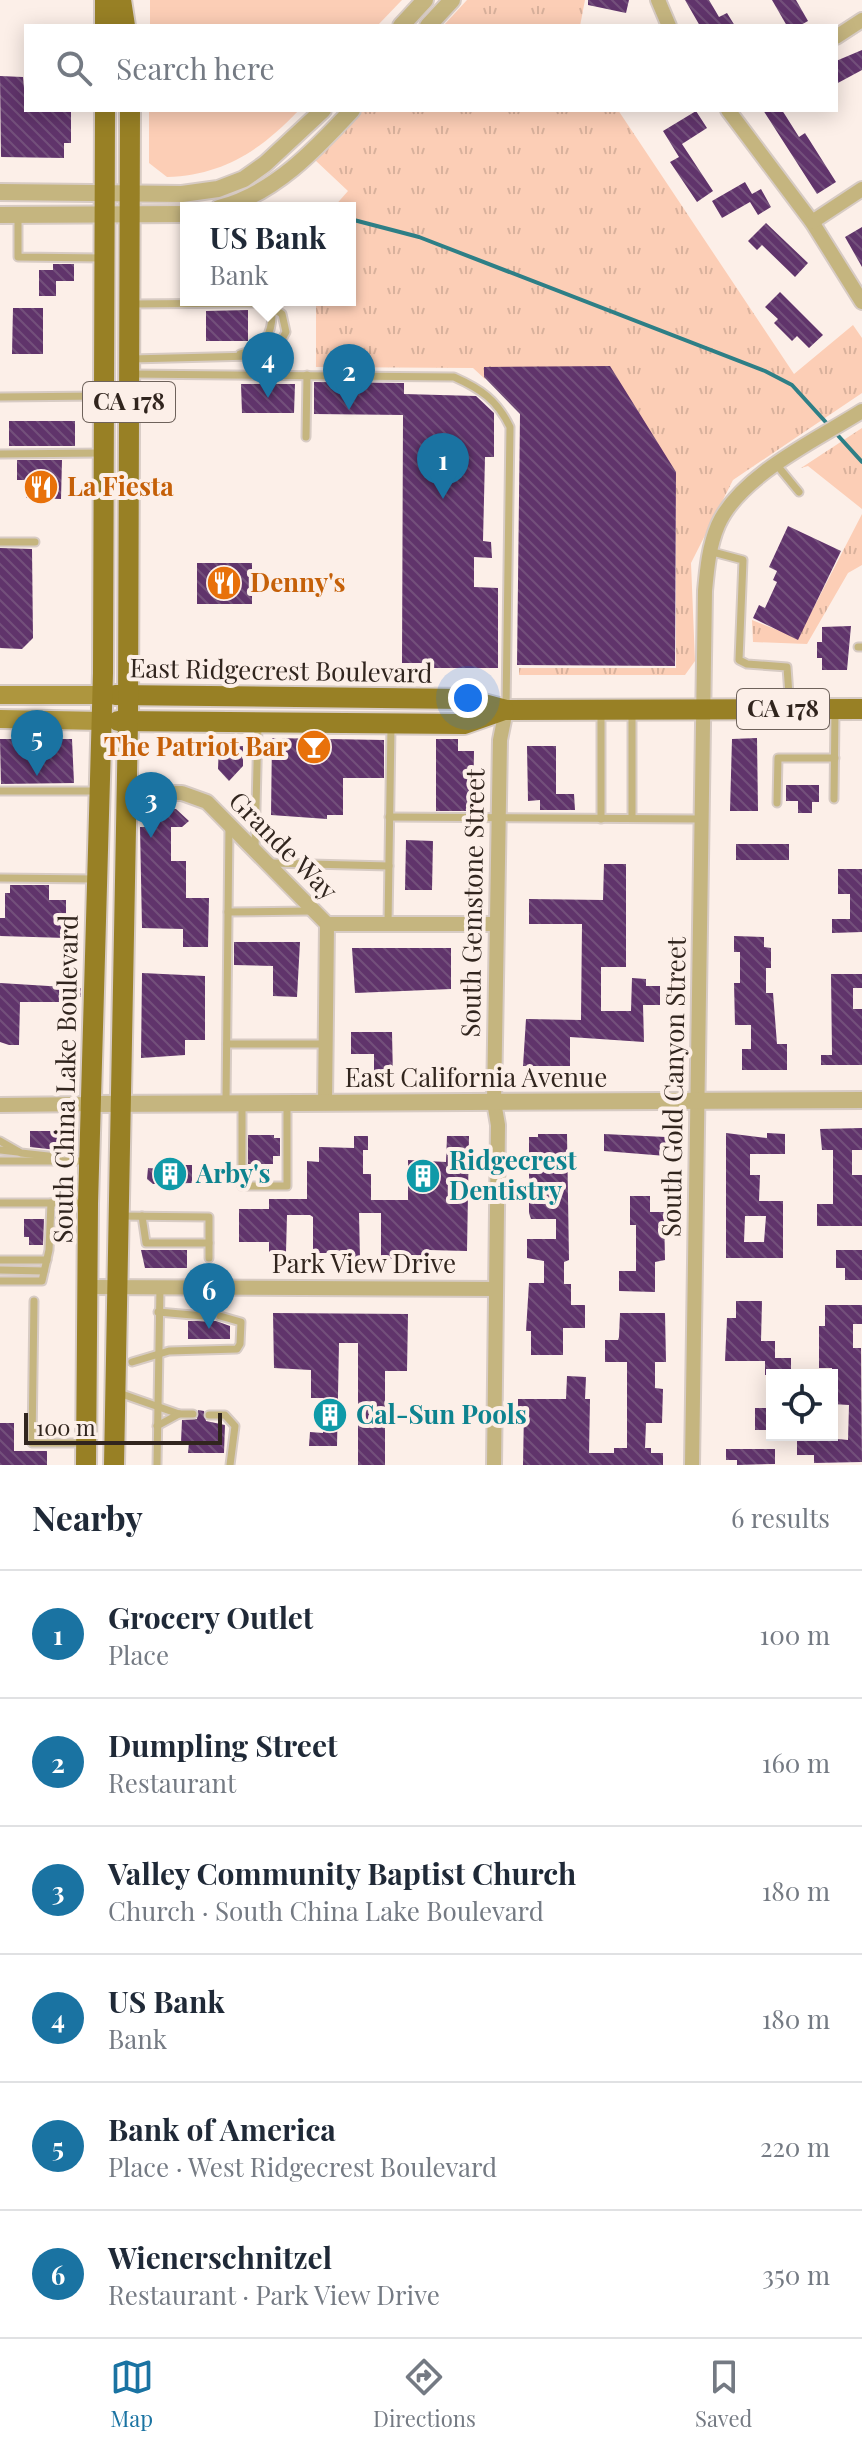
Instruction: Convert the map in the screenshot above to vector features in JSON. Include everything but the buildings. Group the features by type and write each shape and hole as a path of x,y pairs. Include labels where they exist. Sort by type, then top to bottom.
{"main road":[{"path":"105,0 105,24"},
{"path":"121,0 127,24"},
{"path":"128,24 131,0"},
{"name":"CA 178","path":"102,695 105,112"},
{"name":"CA 178","path":"128,695 130,112"},
{"path":"105,327 117,348 118,417 129,432"},
{"path":"0,695 102,695"},
{"name":"East Ridgecrest Boulevard","path":"102,695 465,699 506,710 862,709"},
{"name":"South China Lake Boulevard","path":"86,1465 88,1204 102,695"},
{"name":"South China Lake Boulevard","path":"114,1465 128,695"},
{"name":"East Ridgecrest Boulevard","path":"128,722 464,724 506,710"},
{"path":"0,719 102,721"},
{"name":"CA 178","path":"102,721 128,722"}],"street":[{"path":"403,24 425,0"},
{"path":"430,24 452,0"},
{"path":"658,0 668,24"},
{"path":"838,36 862,20"},
{"path":"0,192 182,194 218,189 244,179 321,112"},
{"path":"236,202 274,183 303,160 350,112"},
{"path":"730,112 812,222 862,302"},
{"path":"812,222 862,189"},
{"path":"0,215 180,214"},
{"name":"South Gold Canyon Street","path":"692,1465 705,591 709,551 719,521 739,496 776,464 862,411"},
{"name":"South Gemstone Street","path":"494,1465 498,1121 494,1102 496,924 500,740 506,710"},
{"name":"Grande Way","path":"125,793 195,796 255,849 327,924 325,1103"},
{"path":"327,924 496,924"},
{"name":"East California Avenue","path":"91,1104 862,1100"},
{"path":"0,1105 91,1104"},
{"name":"Park View Drive","path":"87,1287 496,1289"}],"lane":[{"path":"18,215 18,257 105,258"},
{"path":"129,304 180,304"},
{"path":"222,357 253,350 267,338 272,331 272,310 267,306"},
{"path":"129,366 270,353 283,341 286,332 282,314 269,306"},
{"path":"129,366 307,375 454,377 481,389 502,410 510,427 506,710"},
{"path":"306,437 307,375"},
{"path":"0,397 105,396"},
{"path":"0,454 105,453"},
{"path":"776,464 799,492"},
{"path":"0,542 35,542"},
{"path":"709,551 743,560 739,660 747,664 787,667 790,709"},
{"path":"834,799 835,709"},
{"path":"601,710 601,819"},
{"path":"632,710 632,818"},
{"path":"255,849 258,723"},
{"path":"388,924 389,817 392,805 390,724"},
{"path":"777,803 778,758 835,758"},
{"path":"0,791 100,791"},
{"path":"389,817 702,819"},
{"path":"229,824 227,1044 242,1186 287,1186 287,1103"},
{"path":"268,863 389,866"},
{"path":"0,878 97,878"},
{"path":"228,912 317,911"},
{"path":"227,1044 325,1044"},
{"path":"0,1141 21,1153"},
{"path":"0,1150 57,1157 62,1162"},
{"path":"0,1161 90,1161"},
{"path":"0,1203 88,1204"},
{"path":"0,1281 42,1281 47,1260 51,1203"},
{"path":"117,1216 209,1217 209,1258"},
{"path":"142,1216 146,1243 209,1243"},
{"path":"0,1260 47,1260"},
{"path":"0,1270 44,1271"},
{"path":"157,1465 158,1287"},
{"path":"158,1287 155,1341 169,1351"},
{"path":"34,1301 32,1443 87,1443"},
{"path":"158,1312 204,1316"},
{"path":"132,1362 169,1351 237,1349 241,1322 220,1316"},
{"path":"115,1391 179,1414 193,1414"},
{"path":"157,1426 179,1414"},
{"path":"209,1415 225,1415 235,1426 230,1465"}],"green space":[{"path":"150,0 402,0 379,24 150,24"},
{"path":"467,0 585,0 580,24 445,24"},
{"path":"149,112 297,112 256,148 224,165 167,177 149,163"},
{"path":"361,112 619,112 794,374 853,325 862,338 862,393 733,480 691,563 695,661 685,675 519,675 519,668 676,668 676,472 485,368 485,379 473,368 316,367 316,306 356,306 356,202 338,202 348,191 315,160"},
{"path":"862,428 862,509 808,466 801,468"},
{"path":"862,514 862,565 848,573 807,644 753,642 752,620 798,638"}],"waterway":[{"path":"356,221 419,237 765,371 792,385 862,462"}],"place":[{"name":"US Bank","path":"268,398"},
{"name":"Dumpling Street","path":"349,410"},
{"name":"La Fiesta","path":"41,487"},
{"name":"Grocery Outlet","path":"443,499"},
{"name":"Denny's","path":"224,583"},
{"name":"The Patriot Bar","path":"314,747"},
{"name":"Bank of America","path":"37,776"},
{"name":"Valley Community Baptist Church","path":"151,838"},
{"name":"Arby's","path":"170,1174"},
{"name":"Ridgecrest Dentistry","path":"423,1176"},
{"name":"Wienerschnitzel","path":"209,1329"},
{"name":"Cal-Sun Pools","path":"330,1415"}]}
